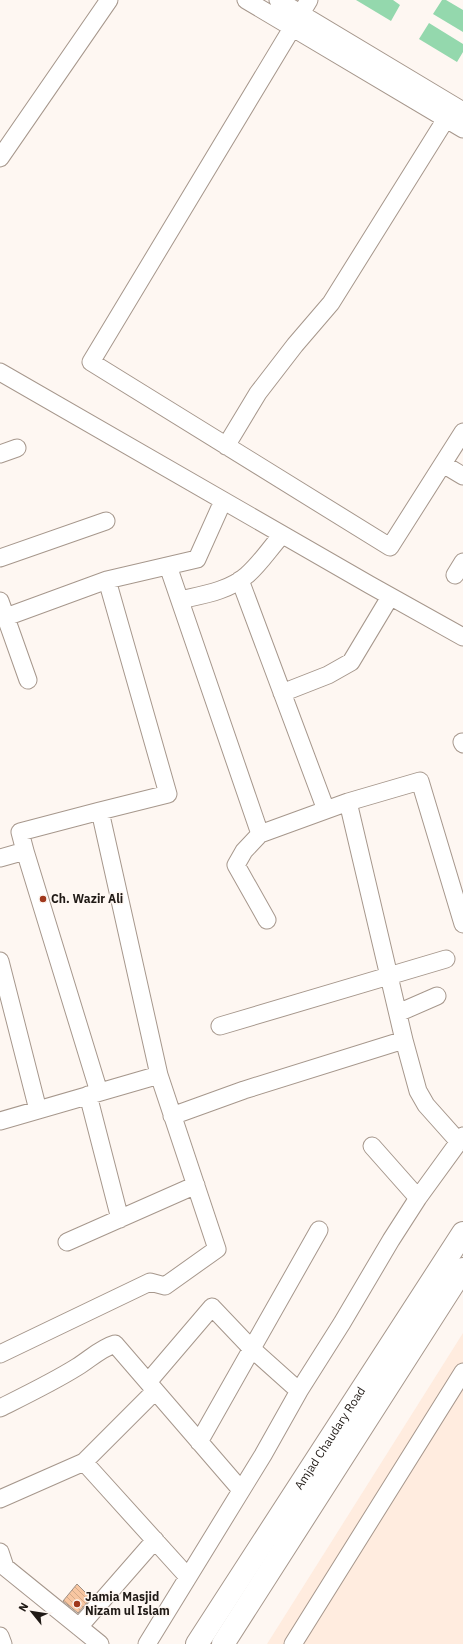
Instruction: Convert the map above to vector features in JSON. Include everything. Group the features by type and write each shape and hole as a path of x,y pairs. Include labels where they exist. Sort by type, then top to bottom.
{"main road":[{"name":"Amjad Chaudary Road","path":"197,1644 463,1233"},
{"name":"Amjad Chaudary Road","path":"223,1644 463,1270"}],"street":[{"path":"0,158 109,0"},
{"path":"246,0 301,14"},
{"path":"278,0 454,112 463,129"},
{"path":"301,14 91,362 390,547 463,432"},
{"path":"226,446 258,393 295,345 331,303 454,112"},
{"path":"0,372 390,597 463,637"},
{"path":"0,454 17,448"},
{"path":"443,464 463,476"},
{"path":"6,617 107,580 197,559 223,501"},
{"path":"0,558 106,521"},
{"path":"180,600 211,593 235,584 247,575 282,535"},
{"path":"168,566 260,834"},
{"path":"107,580 168,794 20,832 94,1094 120,1219"},
{"path":"240,580 326,810"},
{"path":"282,694 328,675 351,662 390,597"},
{"path":"0,601 28,680"},
{"path":"267,920 236,865 244,851 260,834 348,802 420,780 463,924"},
{"path":"147,1644 263,1455 299,1391 418,1198 461,1139 426,1106 421,1096 404,1040 348,802"},
{"path":"0,1354 150,1282 165,1286 217,1249 159,1075 100,811"},
{"path":"0,858 25,851"},
{"path":"220,1026 446,960"},
{"path":"0,962 38,1110"},
{"path":"398,1013 437,996"},
{"path":"172,1116 244,1090 404,1040"},
{"path":"0,1121 159,1075"},
{"path":"372,1146 418,1198"},
{"path":"67,1242 196,1185"},
{"path":"199,1442 319,1230"},
{"path":"0,1499 84,1462 151,1387 212,1306 251,1348 299,1391"},
{"path":"0,1408 65,1373 107,1346 115,1344 241,1490"},
{"path":"293,1644 463,1372"},
{"path":"84,1462 188,1577"},
{"path":"79,1627 155,1540"},
{"path":"0,1552 5,1567 100,1644"},
{"path":"0,1636 3,1644"}],"shaded area":[{"path":"463,1333 463,1644 267,1644"}],"green space":[{"path":"356,0 393,0 400,5 391,21"},
{"path":"442,0 446,0 463,10 463,32 433,14"},
{"path":"429,23 463,44 463,52 457,62 419,39"}],"building":[{"path":"77,1584 91,1598 78,1613 63,1601"}],"place":[{"name":"Ch. Wazir Ali","path":"43,899"},
{"name":"Jamia Masjid Nizam ul Islam","path":"77,1604"}]}
